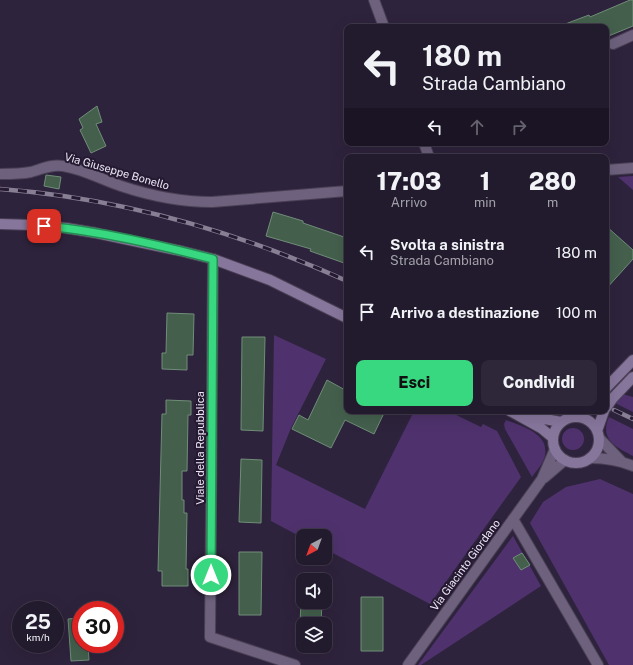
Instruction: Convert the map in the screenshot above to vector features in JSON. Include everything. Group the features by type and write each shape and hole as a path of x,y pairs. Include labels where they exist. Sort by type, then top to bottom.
{"main road":[{"path":"0,224 53,227 96,233 213,259 270,280 344,317"},
{"path":"609,385 633,360"},
{"path":"609,403 633,377"},
{"path":"516,414 541,428 553,438"},
{"path":"519,414 561,422"},
{"path":"598,434 593,424 586,420 582,414 567,419 557,426 553,438 555,449 565,460 578,463 590,458 598,445 598,434 603,414"}],"street":[{"path":"374,0 383,24"},
{"path":"613,44 633,35"},
{"name":"Via Giuseppe Bonello","path":"0,174 22,174 45,166 64,166 89,173 120,186 181,201 195,202 212,202 344,191"},
{"path":"609,170 633,168"},
{"name":"Viale della Repubblica","path":"213,259 210,637 295,665"},
{"path":"598,434 620,461"},
{"path":"542,479 555,449"},
{"path":"590,458 604,458 620,461 633,466"},
{"path":"542,479 565,460"},
{"name":"Via Giacinto Giordano","path":"408,665 542,479"},
{"path":"513,519 598,665"}],"shaded area":[{"path":"633,176 633,190 618,177"},
{"path":"274,335 326,359 291,428 276,465 365,509 412,414 454,414 481,427 483,424 497,431 521,477 430,604 332,553 332,529 296,529 296,534 271,521"},
{"path":"622,394 633,397 633,412 615,403"},
{"path":"609,417 633,429 633,456 615,446 608,437 606,425"},
{"path":"506,420 526,428 543,441 545,455 542,464 532,477 505,429 504,424"},
{"path":"573,428 581,431 584,439 581,447 573,450 565,447 562,439 565,431"},
{"path":"600,479 633,494 633,665 609,665 530,523 543,502 566,487"},
{"path":"513,536 541,586 421,665 418,665"}],"building":[{"path":"633,0 633,26 609,36 609,24 565,24 589,15 590,17"},
{"path":"97,106 102,122 96,124 106,146 91,153 80,130 83,128 79,119"},
{"path":"46,175 61,177 59,189 44,186"},
{"path":"273,212 303,221 303,223 344,237 344,263 310,251 311,249 266,236"},
{"path":"609,229 633,250 633,259 609,286"},
{"path":"167,313 194,314 193,355 187,355 187,370 162,369 162,353 166,353"},
{"path":"242,337 265,337 263,431 241,430"},
{"path":"327,380 344,389 344,414 384,414 374,434 345,420 331,448 292,429 299,415 308,420"},
{"path":"166,400 191,401 191,415 188,415 187,471 182,471 182,500 184,500 184,513 187,513 186,569 188,569 188,586 162,586 162,571 158,571 162,414 166,414"},
{"path":"241,459 262,460 261,523 239,522"},
{"path":"239,552 262,552 261,615 239,615"},
{"path":"522,553 530,565 521,570 513,558"},
{"path":"361,597 383,597 383,651 361,651"},
{"path":"301,609 322,609 321,617 300,617"},
{"path":"68,619 72,619 72,653 89,653 89,660 71,661"}],"railway":[{"path":"0,189 89,200 177,220 264,247 344,280"},
{"path":"614,410 633,419"}],"route":[{"path":"44,226 108,235 213,259 211,575"}]}
